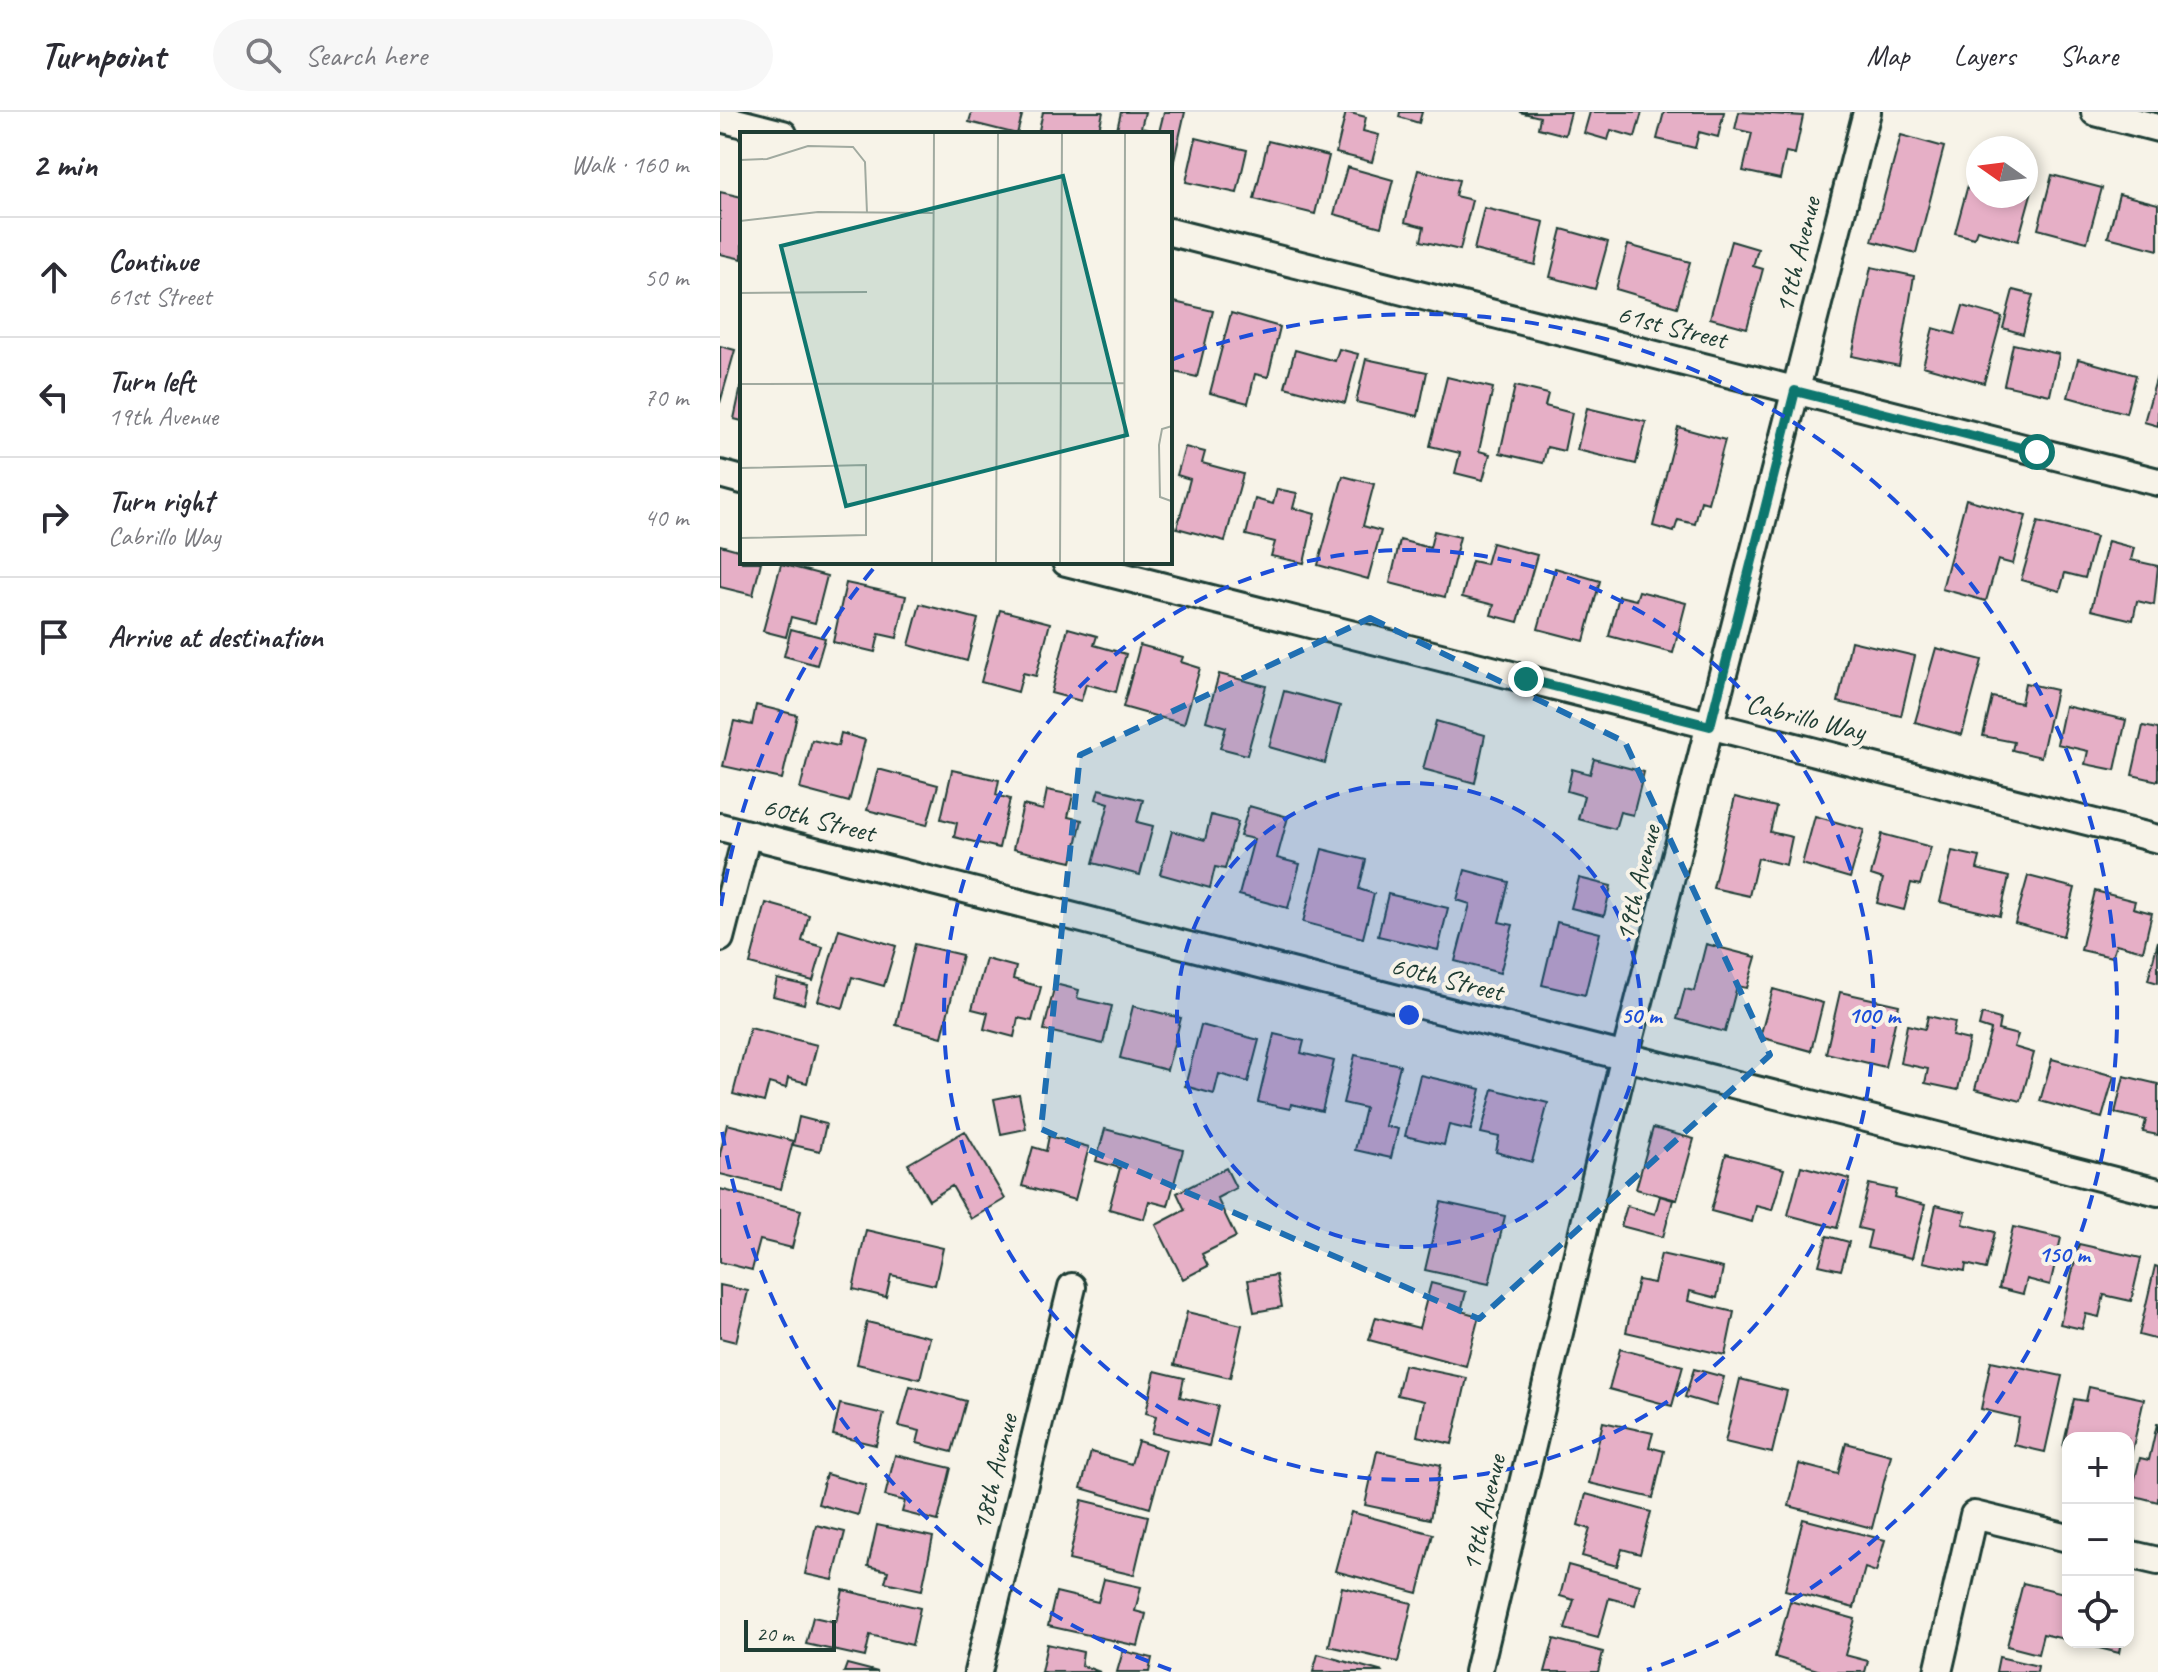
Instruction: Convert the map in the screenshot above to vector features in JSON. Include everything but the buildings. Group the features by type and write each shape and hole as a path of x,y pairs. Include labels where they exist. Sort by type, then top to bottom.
{"street":[{"name":"19th Avenue","path":"1478,1672 1625,1056 1867,112"},
{"path":"2095,112 2158,128"},
{"path":"720,118 775,132"},
{"name":"61st Street","path":"1172,233 2158,482"},
{"path":"720,474 740,479"},
{"name":"Cabrillo Way","path":"1074,564 2158,839"},
{"name":"60th Street","path":"720,827 2158,1192"},
{"path":"720,938 747,834"},
{"name":"18th Avenue","path":"978,1672 1072,1287"},
{"path":"1938,1672 1974,1515 2062,1537"},
{"path":"2134,1555 2158,1561"}],"highlighted area":[{"path":"1370,618 1625,742 1770,1055 1479,1319 1041,1129 1080,755"}],"route":[{"path":"1526,679 1710,726 1795,391 2037,452"}]}
